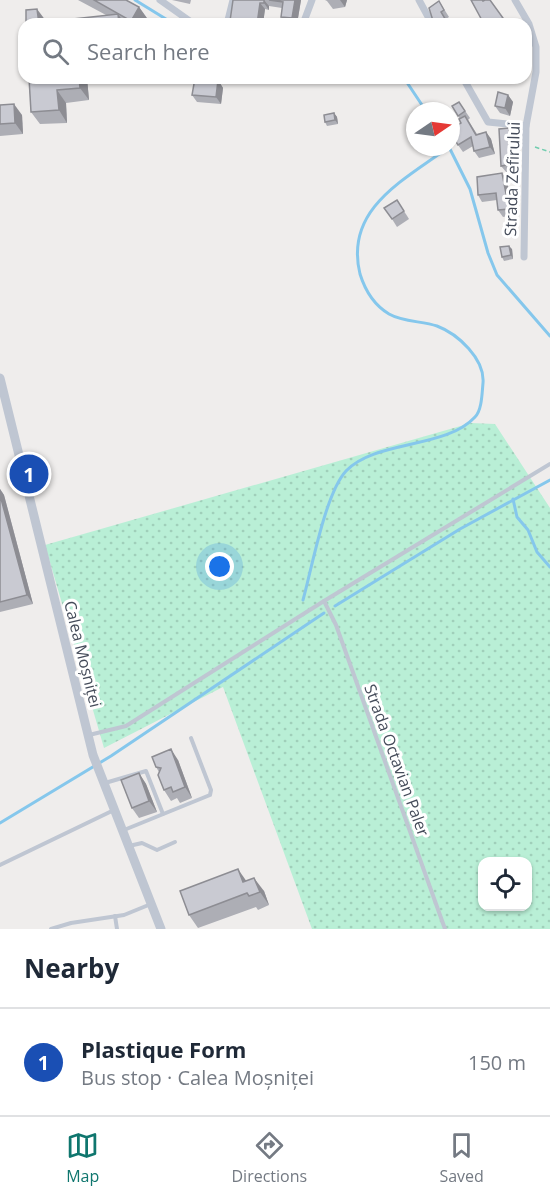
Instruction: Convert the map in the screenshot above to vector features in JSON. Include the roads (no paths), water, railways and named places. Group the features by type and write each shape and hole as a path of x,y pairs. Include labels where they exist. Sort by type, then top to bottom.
{"street":[{"path":"160,0 186,18"},
{"path":"228,18 232,0"},
{"path":"305,18 312,0"},
{"path":"419,0 429,18"},
{"name":"Strada Zefirului","path":"515,0 526,18"},
{"name":"Strada Zefirului","path":"524,256 526,126 536,72 536,47 532,34"},
{"path":"466,84 488,122 526,126"},
{"name":"Calea Moșniței","path":"0,378 93,754 161,929"}],"lane":[{"path":"88,736 126,726 324,601 550,464"},
{"name":"Strada Octavian Paler","path":"324,601 336,625 445,929"},
{"path":"123,830 210,795 211,792 191,738"},
{"path":"105,783 146,771 163,814"},
{"path":"0,865 115,810"},
{"path":"129,846 142,843 157,850 176,842"},
{"path":"51,929 71,922 115,916 152,904"},
{"path":"115,916 117,929"}],"waterway":[{"path":"135,0 164,18"},
{"path":"408,84 420,102"},
{"path":"303,600 326,513 338,482 346,471 359,461 374,454 447,435 475,417 479,410 482,396 482,374 480,365 469,348 437,326 389,314 371,297 360,274 357,251 361,231 369,214 397,185 436,156"},
{"path":"454,156 470,189 488,253 497,275 550,336"},
{"path":"335,606 460,529 550,480"},
{"path":"513,499 517,517 528,530 537,552 550,567"},
{"path":"0,823 111,756 324,613"}],"place":[{"name":"Plastique Form","path":"29,474"}]}
